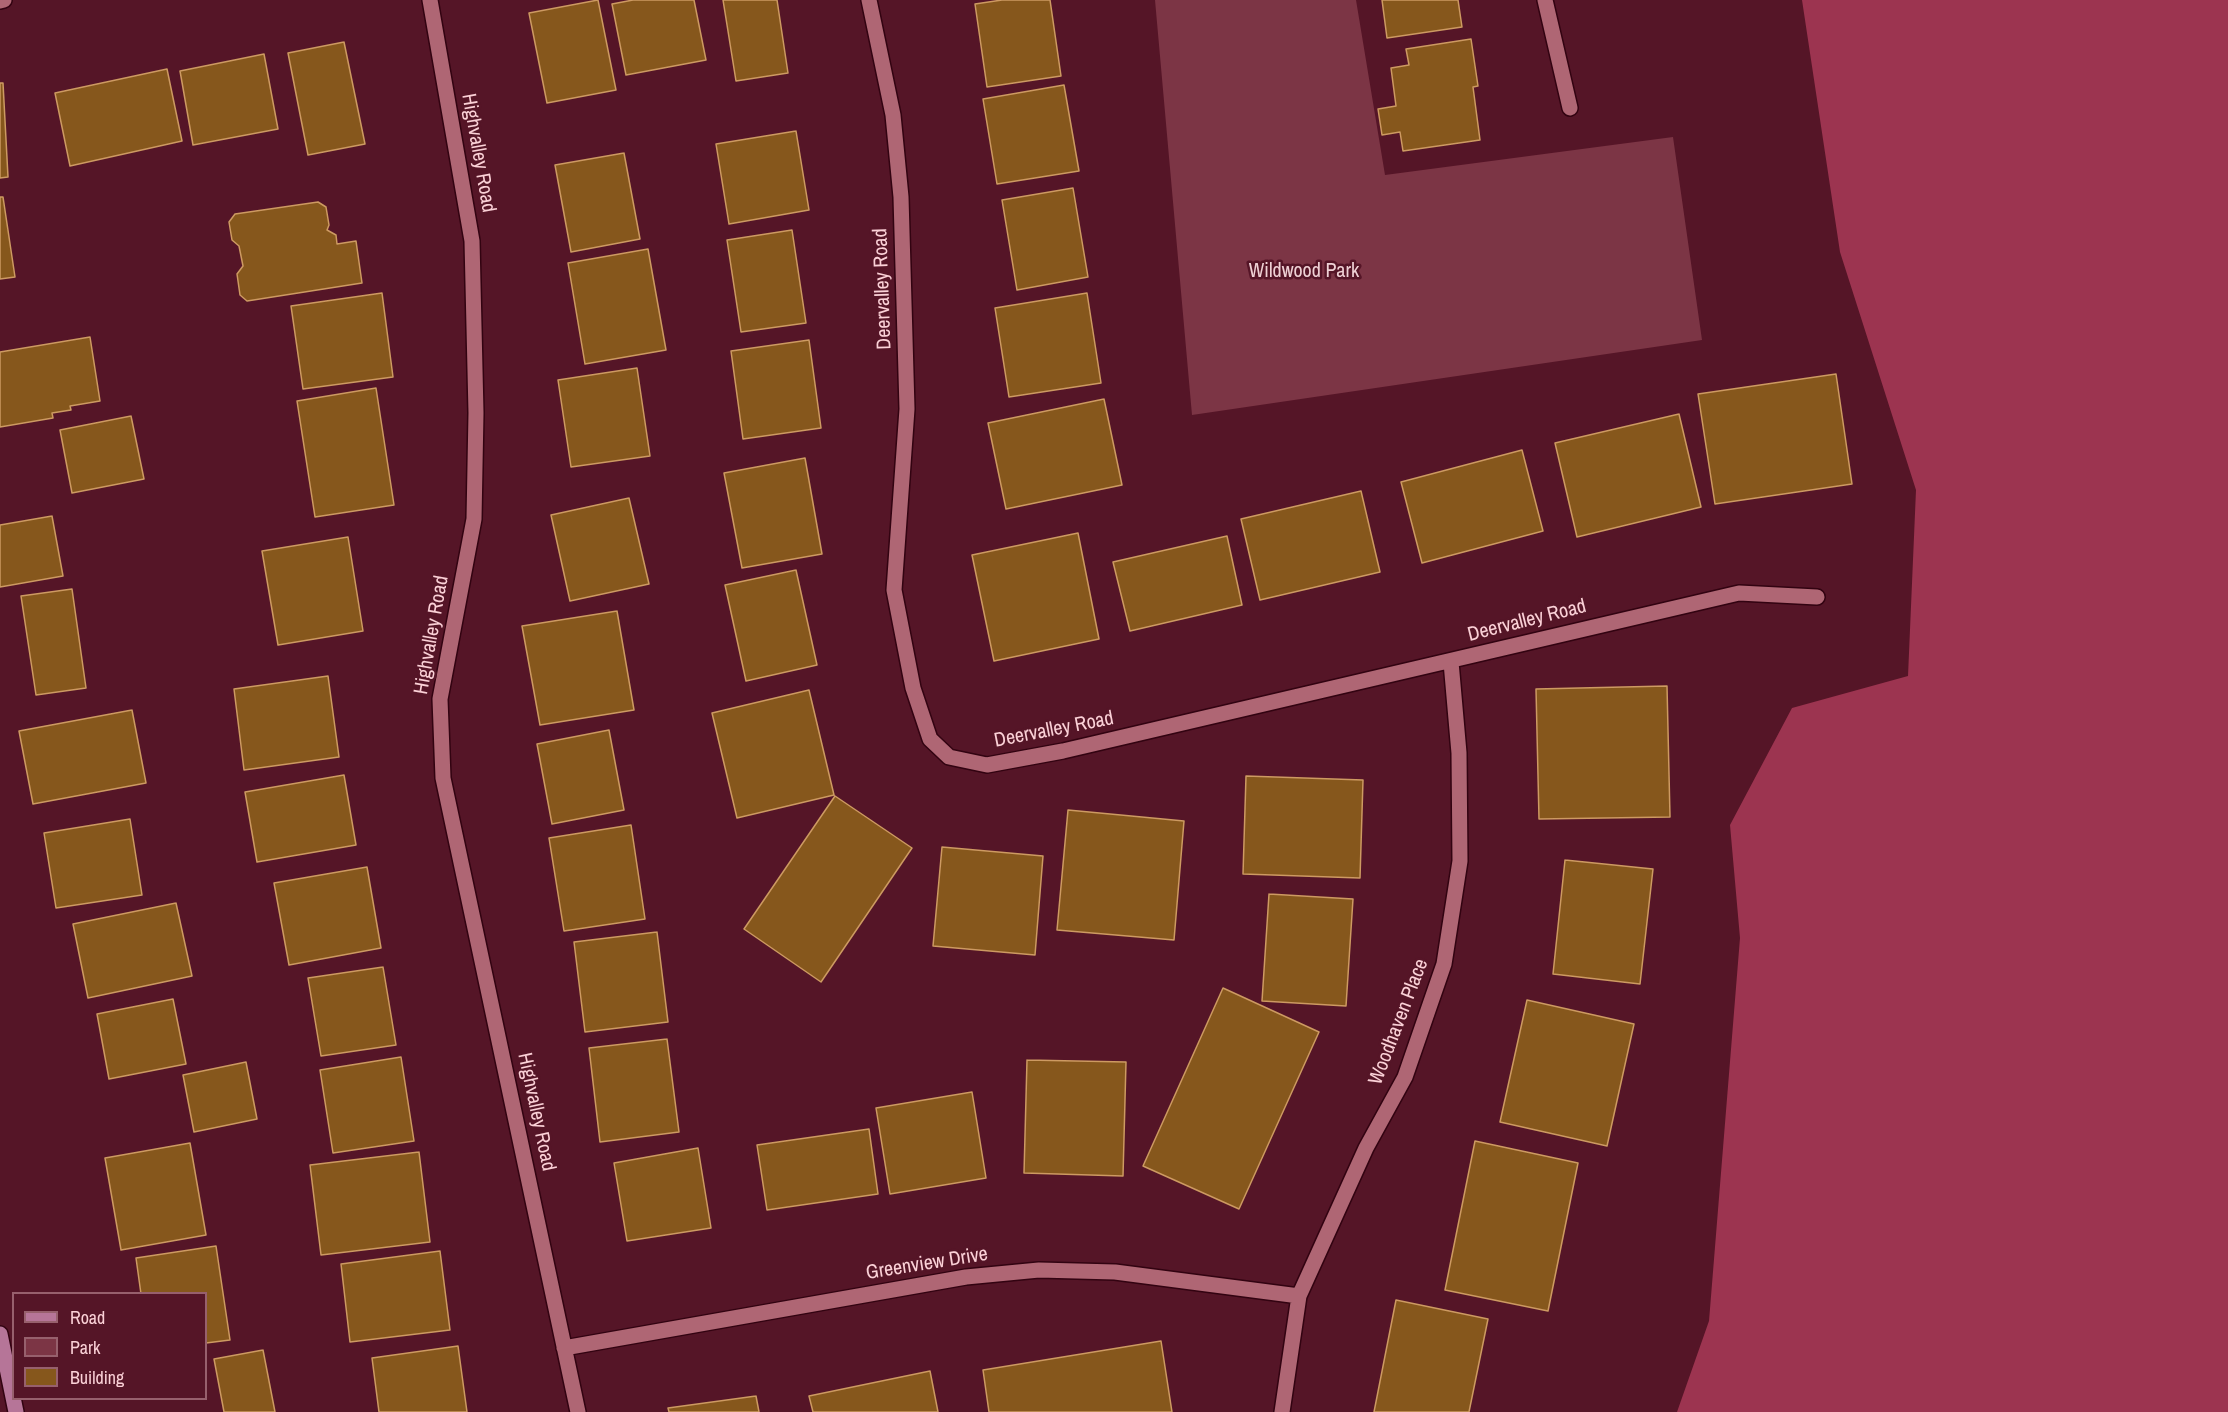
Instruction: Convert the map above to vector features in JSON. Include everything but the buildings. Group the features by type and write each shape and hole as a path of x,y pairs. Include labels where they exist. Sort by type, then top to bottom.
{"main road":[{"path":"0,1334 12,1392"}],"street":[{"name":"Highvalley Road","path":"430,0 472,242 476,413 474,519 440,699 443,778 578,1412"},
{"name":"Deervalley Road","path":"869,0 892,115 901,197 907,409 894,590 913,688 930,739 949,757 987,765 1063,751 1739,593 1817,597"},
{"path":"1545,0 1570,108"},
{"name":"Woodhaven Place","path":"1282,1412 1299,1296 1366,1149 1404,1077 1444,964 1460,861 1459,753 1451,662"},
{"name":"Greenview Drive","path":"564,1348 966,1277 1039,1270 1115,1272 1299,1296"}],"green space":[{"name":"Wildwood Park","path":"1155,0 1356,0 1385,175 1673,137 1702,340 1192,415"}],"shaded area":[{"path":"1802,0 2228,0 2228,1412 1677,1412 1709,1321 1740,938 1730,825 1792,708 1908,676 1916,490 1840,252"}]}
